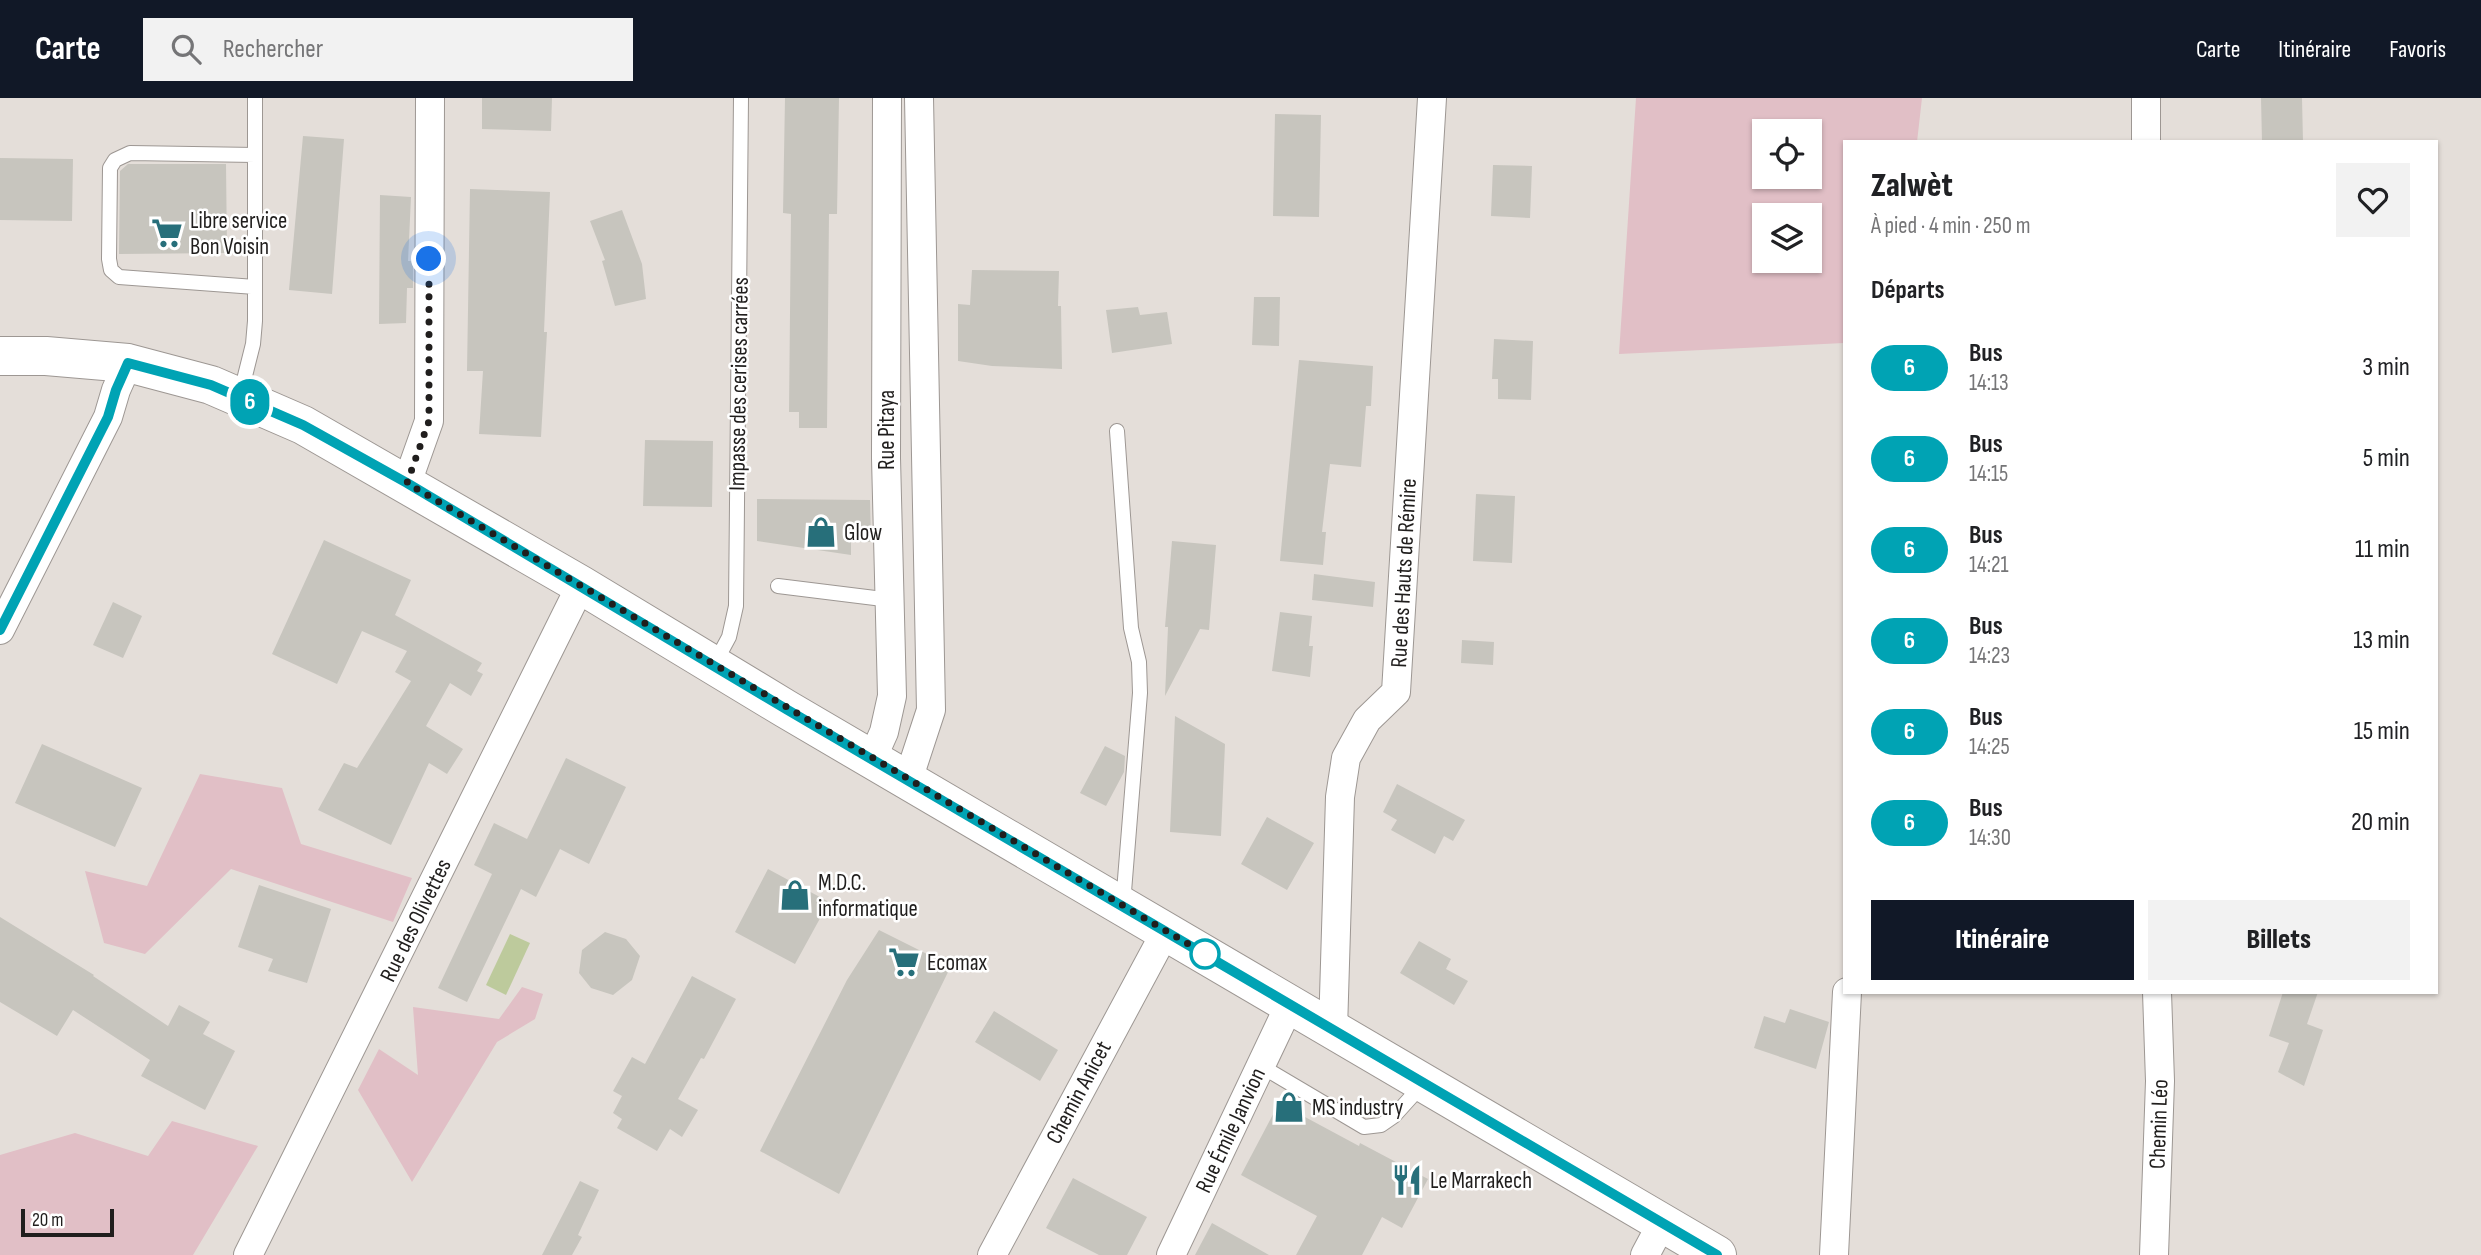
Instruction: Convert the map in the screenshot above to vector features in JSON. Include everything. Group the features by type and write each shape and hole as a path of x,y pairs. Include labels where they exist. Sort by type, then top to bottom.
{"main road":[{"path":"0,356 46,356 128,363 211,385 303,425 581,585 713,666 1424,1083 1654,1239 1717,1255"}],"street":[{"path":"407,483 429,421 429,98"},
{"name":"Rue Pitaya","path":"872,759 884,732 892,696 886,458 887,98"},
{"path":"908,780 931,710 919,98"},
{"name":"Rue des Hauts de Rémire","path":"1333,1030 1340,797 1346,758 1367,720 1396,692 1432,98"},
{"path":"2146,98 2146,140"},
{"path":"0,630 108,417 128,363"},
{"name":"Rue des Olivettes","path":"248,1255 581,585"},
{"name":"Chemin Anicet","path":"992,1255 1166,931"},
{"path":"1834,1255 1847,994"},
{"name":"Chemin Léo","path":"2154,1255 2160,1081 2157,994"},
{"name":"Rue Émile Janvion","path":"1171,1255 1290,1004"}],"lane":[{"path":"240,398 253,344 256,98"},
{"name":"Impasse des cerises carrées","path":"713,666 729,637 736,606 741,98"},
{"path":"255,155 130,153 115,160 110,169 108,259 111,270 119,277 255,287"},
{"path":"1117,431 1132,628 1139,662 1140,693 1123,906"},
{"path":"778,586 891,600"},
{"path":"1261,1066 1364,1127 1381,1125 1394,1116 1424,1083"}],"shaded area":[{"path":"1636,98 1922,98 1917,140 1843,140 1843,343 1619,354"},
{"path":"200,774 282,788 301,844 412,878 393,922 231,869 145,954 104,943 85,871 147,886"},
{"path":"510,934 530,943 506,995 486,985"},
{"path":"522,987 543,994 535,1019 497,1042 412,1182 358,1090 379,1049 418,1075 413,1007 499,1019"},
{"path":"172,1121 258,1146 193,1255 0,1255 0,1155 75,1133 148,1156"}],"building":[{"path":"482,98 552,98 551,131 482,129"},
{"path":"785,98 839,98 837,214 829,214 827,428 799,428 799,412 789,412 791,214 783,213"},
{"path":"2261,98 2302,98 2303,140 2262,140"},
{"path":"1275,114 1321,115 1319,217 1273,216"},
{"path":"303,136 344,139 332,294 289,290"},
{"path":"0,158 73,159 72,221 0,220"},
{"path":"128,164 226,164 227,253 119,254 120,171"},
{"path":"1493,165 1532,166 1530,218 1491,216"},
{"path":"470,189 550,192 544,332 547,332 541,437 479,434 483,371 467,371"},
{"path":"380,195 411,197 408,261 413,261 413,288 407,288 406,323 379,324"},
{"path":"622,210 642,264 646,299 615,306 602,261 605,260 590,221"},
{"path":"972,270 1059,271 1062,369 992,366 958,361 958,304 970,305"},
{"path":"1254,297 1280,297 1279,346 1252,345"},
{"path":"1138,307 1140,315 1167,312 1172,344 1112,353 1106,310"},
{"path":"1494,339 1533,341 1531,400 1498,399 1498,379 1492,379"},
{"path":"1299,360 1373,366 1371,406 1366,406 1361,467 1330,464 1322,532 1326,532 1323,565 1280,561"},
{"path":"645,440 713,441 712,507 643,506"},
{"path":"1476,494 1515,496 1512,563 1473,561"},
{"path":"757,499 870,500 871,542 851,542 851,555 757,541"},
{"path":"324,540 411,580 395,615 482,663 477,671 483,674 471,696 450,683 426,726 463,749 447,774 429,763 391,845 318,810 344,763 357,768 411,681 395,672 407,651 362,631 337,684 272,654"},
{"path":"1172,541 1216,545 1209,630 1200,629 1165,696 1168,627 1165,627"},
{"path":"1314,574 1375,582 1373,607 1312,600"},
{"path":"113,602 142,616 123,658 93,645"},
{"path":"1280,612 1312,616 1310,677 1272,671"},
{"path":"1462,640 1494,642 1493,665 1461,663"},
{"path":"1175,716 1225,744 1221,836 1170,832"},
{"path":"42,744 142,788 115,847 15,803"},
{"path":"1105,746 1125,756 1124,772 1106,806 1080,793"},
{"path":"566,758 626,787 589,864 560,849 536,897 521,889 467,1002 438,988 492,874 474,865 494,823 527,839"},
{"path":"1397,784 1465,820 1453,841 1444,836 1435,854 1391,830 1397,820 1383,812"},
{"path":"1267,817 1314,843 1287,890 1241,864"},
{"path":"768,869 829,902 795,964 735,932"},
{"path":"259,885 331,909 307,983 268,971 273,959 238,947"},
{"path":"0,917 94,975 168,1026 179,1005 210,1022 203,1034 235,1051 205,1110 141,1076 150,1060 73,1010 57,1036 0,1002"},
{"path":"879,930 951,966 839,1194 760,1151 847,980"},
{"path":"605,932 626,939 640,956 632,980 613,995 591,988 579,973 582,950"},
{"path":"1419,941 1451,959 1446,969 1468,981 1454,1005 1400,973"},
{"path":"692,976 736,999 704,1059 701,1058 678,1099 698,1110 682,1137 670,1129 657,1151 617,1128 622,1119 613,1113 622,1096 613,1091 632,1057 645,1064"},
{"path":"2282,994 2317,994 2307,1024 2323,1030 2304,1086 2278,1072 2289,1043 2269,1036"},
{"path":"1790,1009 1829,1022 1816,1069 1754,1048 1764,1016 1785,1023"},
{"path":"994,1011 1058,1050 1040,1081 975,1042"},
{"path":"1279,1103 1428,1179 1402,1228 1382,1217 1362,1255 1296,1255 1317,1216 1241,1175"},
{"path":"1073,1178 1147,1217 1127,1255 1099,1255 1046,1228"},
{"path":"580,1181 599,1190 578,1235 582,1237 572,1255 542,1255"},
{"path":"1212,1223 1269,1255 1195,1255"}],"bus line":[{"name":"6","path":"0,630 108,417 128,363 211,385 303,425 407,483 713,666 1717,1255"}],"place":[{"name":"Libre service Bon Voisin","path":"167,233"},
{"name":"Glow","path":"821,532"},
{"name":"M.D.C. informatique","path":"795,895"},
{"name":"Ecomax","path":"904,962"},
{"name":"MS industry","path":"1289,1107"},
{"name":"Le Marrakech","path":"1407,1180"}],"route":[{"path":"429,259 429,421 407,483 1207,955 1205,954"}]}
